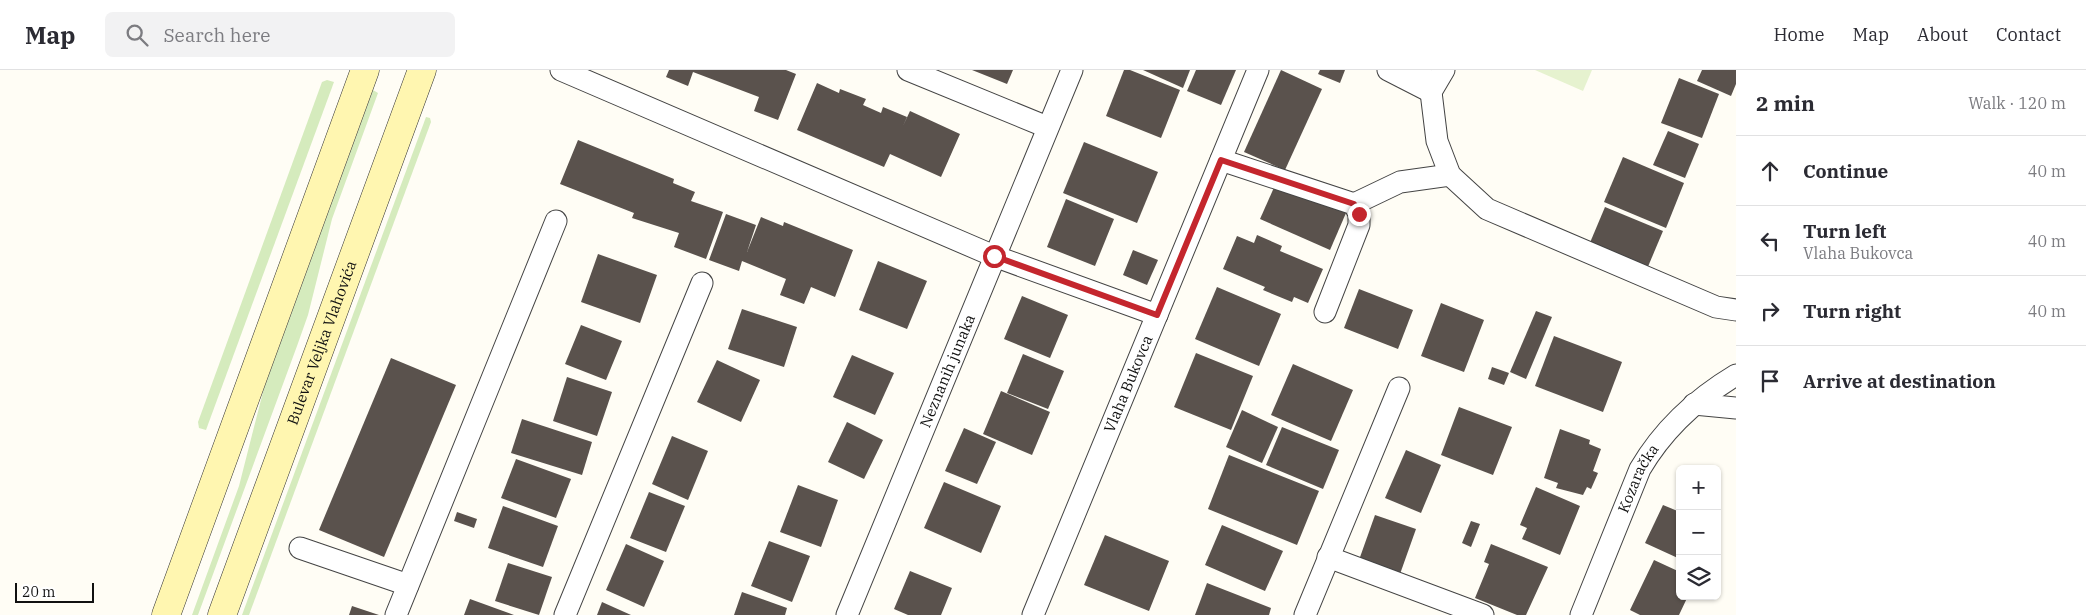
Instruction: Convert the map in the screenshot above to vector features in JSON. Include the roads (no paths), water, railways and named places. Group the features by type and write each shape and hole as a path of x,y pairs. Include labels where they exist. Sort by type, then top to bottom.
{"main road":[{"path":"166,615 365,70"},
{"name":"Bulevar Veljka Vlahovića","path":"222,615 422,70"}],"street":[{"path":"561,70 994,256 1157,315"},
{"path":"908,70 1047,127"},
{"name":"Neznanih junaka","path":"847,615 1072,70"},
{"name":"Vlaha Bukovca","path":"1033,615 1258,70"},
{"path":"1388,70 1431,92"},
{"path":"1420,70 1431,92 1437,141 1450,175 1487,209 1716,307 1736,310"},
{"path":"1431,92 1444,70"},
{"path":"1221,160 1354,204 1400,182 1450,175"},
{"path":"1325,312 1359,225 1359,214 1354,204"},
{"path":"396,615 556,221"},
{"path":"565,615 702,283"},
{"name":"Kozaračka","path":"1582,615 1640,469 1668,428 1694,404 1736,375"},
{"path":"1305,615 1399,388"},
{"path":"1694,404 1736,408"},
{"path":"300,548 408,585"},
{"path":"1328,557 1484,615"}]}
